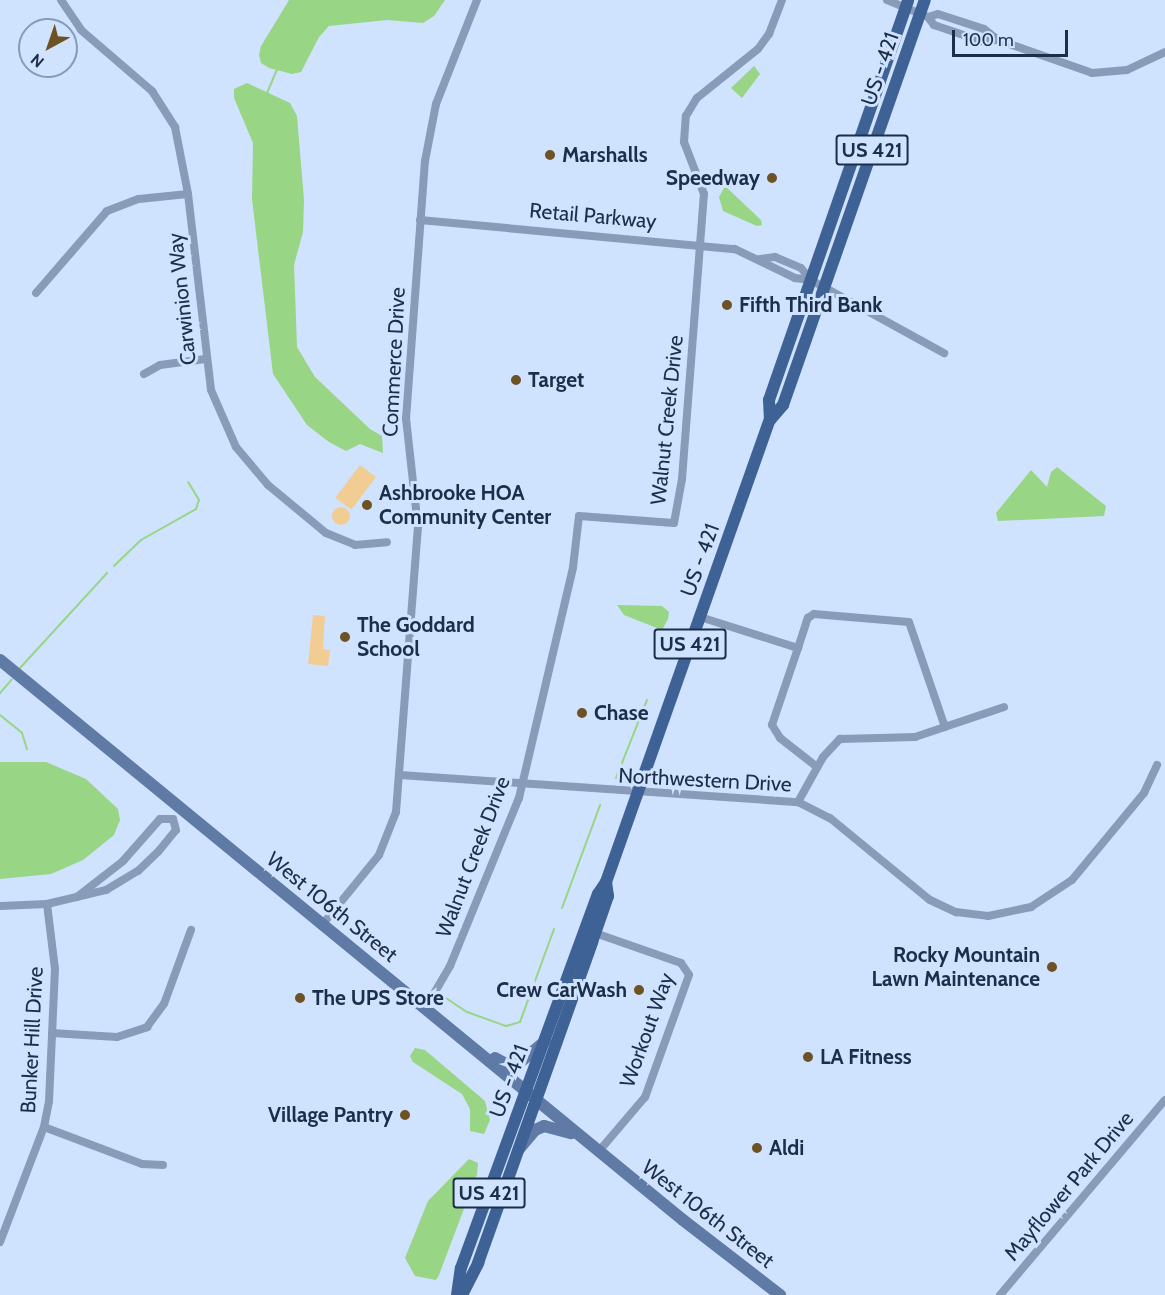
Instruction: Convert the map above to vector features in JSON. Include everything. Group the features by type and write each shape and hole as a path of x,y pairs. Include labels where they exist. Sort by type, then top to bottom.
{"main road":[{"name":"US - 421","path":"457,1295 460,1268 598,894 606,882 770,420 783,405 924,15 925,0"},
{"name":"US - 421","path":"770,420 769,400 907,4"},
{"name":"US - 421","path":"462,1295 470,1286 608,896 606,882"}],"street":[{"name":"Carwinion Way","path":"61,0 81,30 141,80 163,105 182,147 206,359 223,424 246,461 267,485 332,537 355,545 387,542"},
{"name":"Commerce Drive","path":"322,925 386,843 396,812 418,527 406,419 420,220 431,119 477,0"},
{"name":"Walnut Creek Drive","path":"425,1008 450,966 522,786 573,567 579,516 674,523 682,479 704,194 684,142 686,116 697,98 758,49 769,34 782,0"},
{"path":"887,0 907,4 924,15 938,14 984,29 998,40 1099,74 1127,70 1165,52"},
{"path":"36,293 107,211 139,199 188,194"},
{"name":"Retail Parkway","path":"420,220 701,244 735,249 760,258 772,269 811,280 944,353"},
{"path":"144,374 160,365 206,359"},
{"path":"817,767 780,738 772,725 808,618 814,614 909,622 945,727"},
{"path":"700,617 798,648"},
{"name":"West 106th Street","path":"0,660 536,1100 780,1295"},
{"path":"798,802 817,767 840,739 858,736 902,739 1004,707"},
{"name":"Northwestern Drive","path":"400,775 522,786 638,790 798,802 830,818 916,890 944,908 969,914 1000,915 1041,903 1072,880 1144,793 1157,765"},
{"path":"173,819 181,808"},
{"path":"77,897 123,861 160,819 173,819"},
{"path":"0,906 47,904 106,890 138,871 176,830 173,819"},
{"name":"Bunker Hill Drive","path":"0,1242 44,1127 49,1101 55,969 47,904"},
{"path":"52,1034 117,1037 147,1027 164,1004 191,930"},
{"name":"Workout Way","path":"595,933 681,963 689,975 645,1097 599,1151"},
{"path":"483,1056 506,1064 518,1064 545,1041"},
{"name":"Mayflower Park Drive","path":"1000,1295 1165,1100"},
{"path":"518,1150 535,1130 544,1126 579,1135"},
{"path":"44,1127 142,1164 163,1165"}],"shaded area":[{"path":"289,0 445,0 434,16 423,23 387,20 329,26 319,37 301,72 292,74 269,68 261,63 259,55 261,46"},
{"path":"754,66 760,74 742,98 731,88"},
{"path":"247,83 290,103 297,116 304,200 303,232 294,265 297,347 315,377 370,429 382,436 383,453 360,444 346,451 329,442 307,425 273,374 252,199 253,143 234,98 234,89"},
{"path":"725,186 761,220 762,225 757,226 723,211 719,197"},
{"path":"360,465 376,477 351,510 335,498"},
{"path":"1057,467 1106,506 1104,516 998,521 996,513 1031,470 1047,487 1051,472"},
{"path":"337,507 345,507 350,512 348,523 337,525 332,520 332,512"},
{"path":"617,605 662,606 669,612 668,619 660,634 657,628 624,615"},
{"path":"313,615 325,616 323,649 330,650 328,666 308,664"},
{"path":"0,762 46,762 86,779 118,809 120,820 114,835 83,860 51,874 0,879"},
{"path":"415,1048 425,1050 485,1101 490,1120 484,1134 470,1131 470,1109 462,1094 413,1062 410,1056"},
{"path":"469,1159 478,1163 477,1174 439,1275 436,1280 415,1276 405,1258 428,1201"}],"waterway":[{"path":"267,93 277,70"},
{"path":"114,566 141,540 196,509 199,500 188,482"},
{"path":"20,668 107,573"},
{"path":"0,693 12,679"},
{"path":"616,778 647,700"},
{"path":"0,715 22,733 27,749"},
{"path":"562,908 600,805"},
{"path":"446,998 467,1012 506,1026 520,1022 554,929"}],"place":[{"name":"Marshalls","path":"550,155"},
{"name":"Speedway","path":"772,178"},
{"name":"Fifth Third Bank","path":"727,305"},
{"name":"Target","path":"516,380"},
{"name":"Ashbrooke HOA Community Center","path":"367,505"},
{"name":"The Goddard School","path":"345,637"},
{"name":"Chase","path":"582,713"},
{"name":"Rocky Mountain Lawn Maintenance","path":"1052,967"},
{"name":"Crew CarWash","path":"639,990"},
{"name":"The UPS Store","path":"300,998"},
{"name":"LA Fitness","path":"808,1057"},
{"name":"Village Pantry","path":"405,1115"},
{"name":"Aldi","path":"757,1148"}]}
